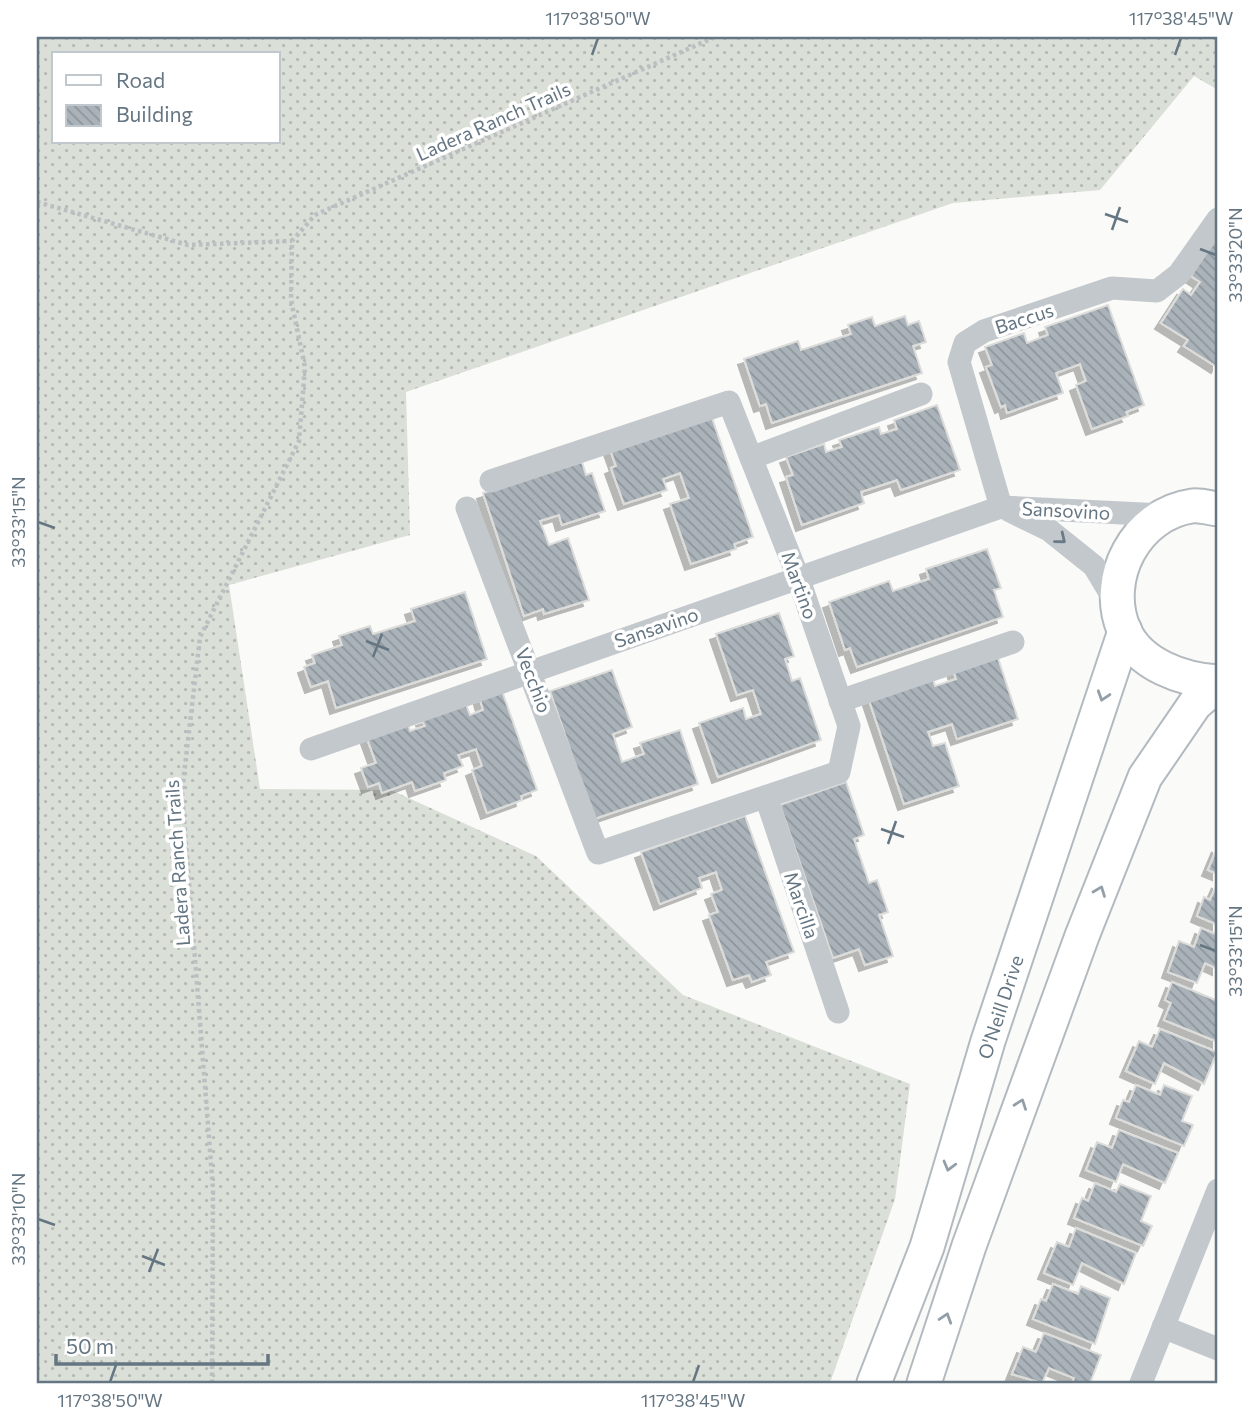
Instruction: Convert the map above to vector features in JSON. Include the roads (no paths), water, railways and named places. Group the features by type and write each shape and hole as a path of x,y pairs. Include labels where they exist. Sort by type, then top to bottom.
{"main road":[{"name":"O'Neill Drive","path":"874,1383 927,1247 988,1041 1121,619 1119,580 1125,556 1142,531 1191,510 1218,481"},
{"path":"1121,619 1145,655 1169,671 1194,680 1218,683"},
{"path":"924,1383 969,1246 1082,936 1145,777 1195,704 1218,683"}],"street":[{"name":"Baccus","path":"1001,507 959,362 965,343 984,331 1112,288 1157,292 1179,274 1218,219"},
{"path":"751,458 921,394"},
{"name":"Martino","path":"491,481 729,402 798,577 849,726 839,772 766,797"},
{"name":"Sansovino","path":"1001,507 1191,510"},
{"name":"Sansovino","path":"1001,507 1049,530 1094,566 1121,619"},
{"name":"Sansavino","path":"311,749 1001,507"},
{"name":"Vecchio","path":"467,508 598,853 766,797"},
{"path":"840,701 1013,642"},
{"name":"Marcilla","path":"766,797 838,1012"},
{"path":"1141,1383 1218,1190"},
{"path":"1163,1328 1218,1349"}]}
